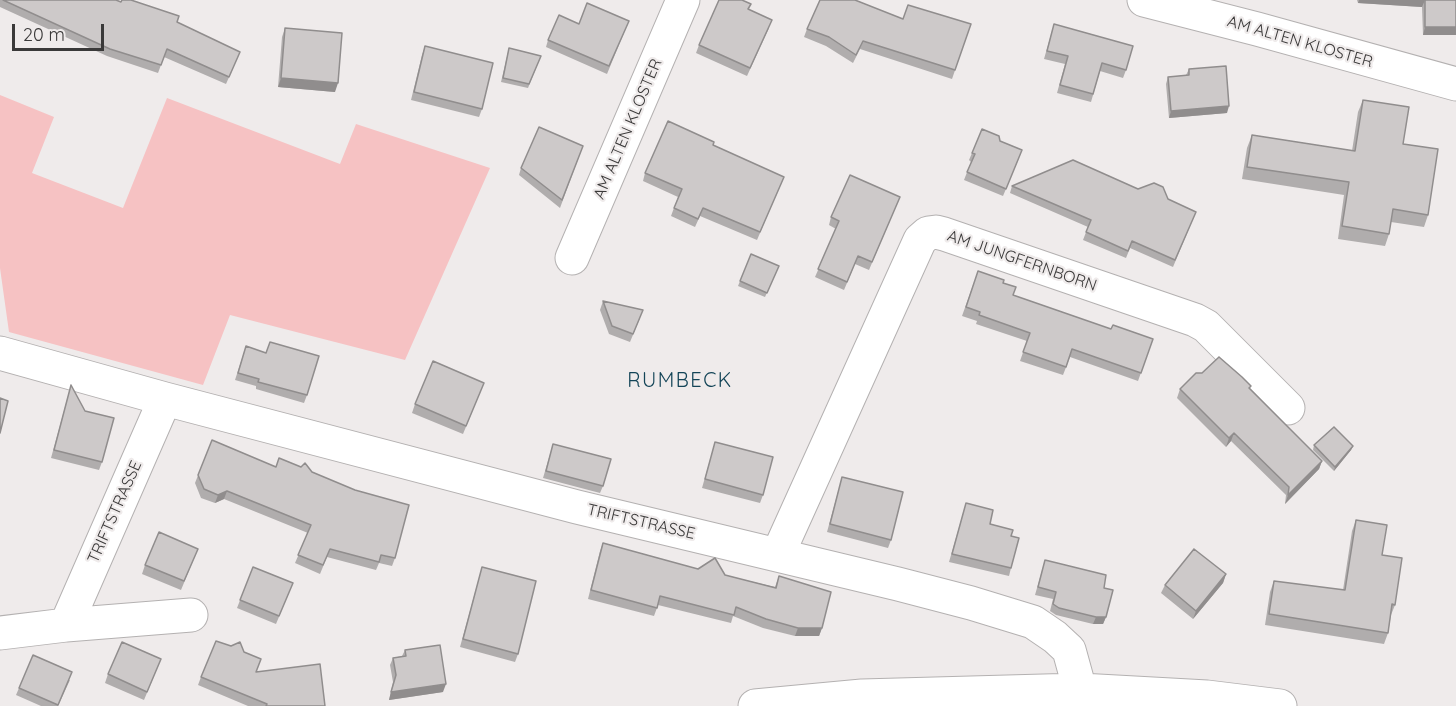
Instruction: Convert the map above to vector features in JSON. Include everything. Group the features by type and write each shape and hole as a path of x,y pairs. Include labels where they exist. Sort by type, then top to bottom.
{"street":[{"name":"AM ALTEN KLOSTER","path":"572,258 683,0"},
{"name":"AM ALTEN KLOSTER","path":"1144,0 1456,84"},
{"name":"AM JUNGFERNBORN","path":"778,554 920,240 928,233 944,234 1195,320 1206,326 1288,408"},
{"name":"TRIFTSTRASSE","path":"0,353 165,399 577,507 778,554 971,603 1033,622 1069,650 1080,690"},
{"name":"TRIFTSTRASSE","path":"66,625 165,399"},
{"path":"0,633 191,615"},
{"path":"755,706 862,696 1080,690 1133,699 1207,697 1280,706"}],"shaded area":[{"path":"0,95 54,117 32,173 123,208 167,98 340,164 356,124 490,168 405,360 230,315 203,385 9,332 0,268"}],"building":[{"path":"3,0 116,0 121,2 131,0 179,16 177,22 240,52 229,77 167,49 161,65 110,49"},
{"path":"719,0 742,0 751,4 748,9 772,20 750,68 699,45"},
{"path":"820,0 855,0 903,19 908,5 971,24 955,70 863,41 856,55 829,37 807,29"},
{"path":"1425,0 1456,0 1456,27 1425,27"},
{"path":"587,3 629,21 609,66 548,40 559,15 579,24"},
{"path":"1054,24 1133,46 1126,70 1102,63 1093,94 1060,85 1068,56 1047,51"},
{"path":"285,28 342,33 338,83 281,78"},
{"path":"425,46 493,63 482,109 414,92"},
{"path":"509,48 541,56 529,84 503,78"},
{"path":"1226,66 1229,106 1171,111 1168,77 1189,75 1189,69"},
{"path":"1363,100 1409,107 1403,144 1438,149 1428,215 1393,209 1389,234 1342,226 1349,182 1247,167 1252,135 1355,151"},
{"path":"668,121 714,142 713,145 784,177 760,232 703,208 698,219 674,208 682,189 645,173"},
{"path":"539,127 583,146 562,200 521,168"},
{"path":"982,129 999,136 1000,141 1022,150 1006,189 967,172"},
{"path":"1073,160 1138,189 1154,183 1163,187 1168,199 1196,212 1175,260 1132,241 1128,251 1086,232 1091,220 1012,186"},
{"path":"850,175 900,197 872,262 858,256 847,282 818,269 839,221 831,217"},
{"path":"751,254 779,266 767,293 740,281"},
{"path":"978,271 1016,287 1013,295 1111,329 1113,325 1153,339 1141,373 1072,349 1066,367 1023,352 1030,333 979,315 980,312 966,307"},
{"path":"603,301 643,310 633,334 612,326"},
{"path":"270,342 319,356 307,395 258,382 259,379 238,373 246,346 266,353"},
{"path":"1219,357 1251,386 1249,388 1322,461 1288,495 1289,487 1234,433 1229,438 1180,389 1196,373 1202,373"},
{"path":"433,361 484,383 466,426 415,404"},
{"path":"71,385 85,411 114,418 102,462 54,450"},
{"path":"0,398 8,401 0,433"},
{"path":"1334,427 1353,446 1335,467 1314,445"},
{"path":"212,440 276,467 279,458 301,467 305,463 312,472 355,490 409,505 395,558 381,555 379,562 330,549 323,565 298,555 311,525 227,491 218,495 204,489 198,475"},
{"path":"715,442 773,457 763,495 705,479"},
{"path":"553,444 611,459 603,486 546,471"},
{"path":"842,477 903,492 891,540 830,524"},
{"path":"966,503 993,510 990,524 1013,530 1011,536 1019,538 1011,568 952,554"},
{"path":"1356,520 1387,525 1382,555 1402,558 1388,633 1269,614 1274,581 1345,590"},
{"path":"159,532 198,549 184,581 145,565"},
{"path":"603,543 698,569 715,558 725,575 776,588 779,576 831,592 822,628 798,628 736,607 734,615 660,596 657,608 591,590"},
{"path":"1194,549 1226,574 1196,611 1165,585"},
{"path":"1045,560 1106,575 1104,588 1113,590 1106,617 1096,617 1059,608 1053,604 1056,592 1038,587"},
{"path":"253,567 293,583 279,616 240,600"},
{"path":"482,567 536,581 518,654 463,639"},
{"path":"216,641 231,646 240,642 244,652 261,659 256,672 320,664 325,706 266,706 267,704 201,677"},
{"path":"122,642 161,659 147,692 108,674"},
{"path":"440,645 446,684 391,692 396,675 393,658 406,656 405,650"},
{"path":"33,655 72,672 58,705 19,688"}],"district":[{"name":"RUMBECK","path":"680,381"}]}
